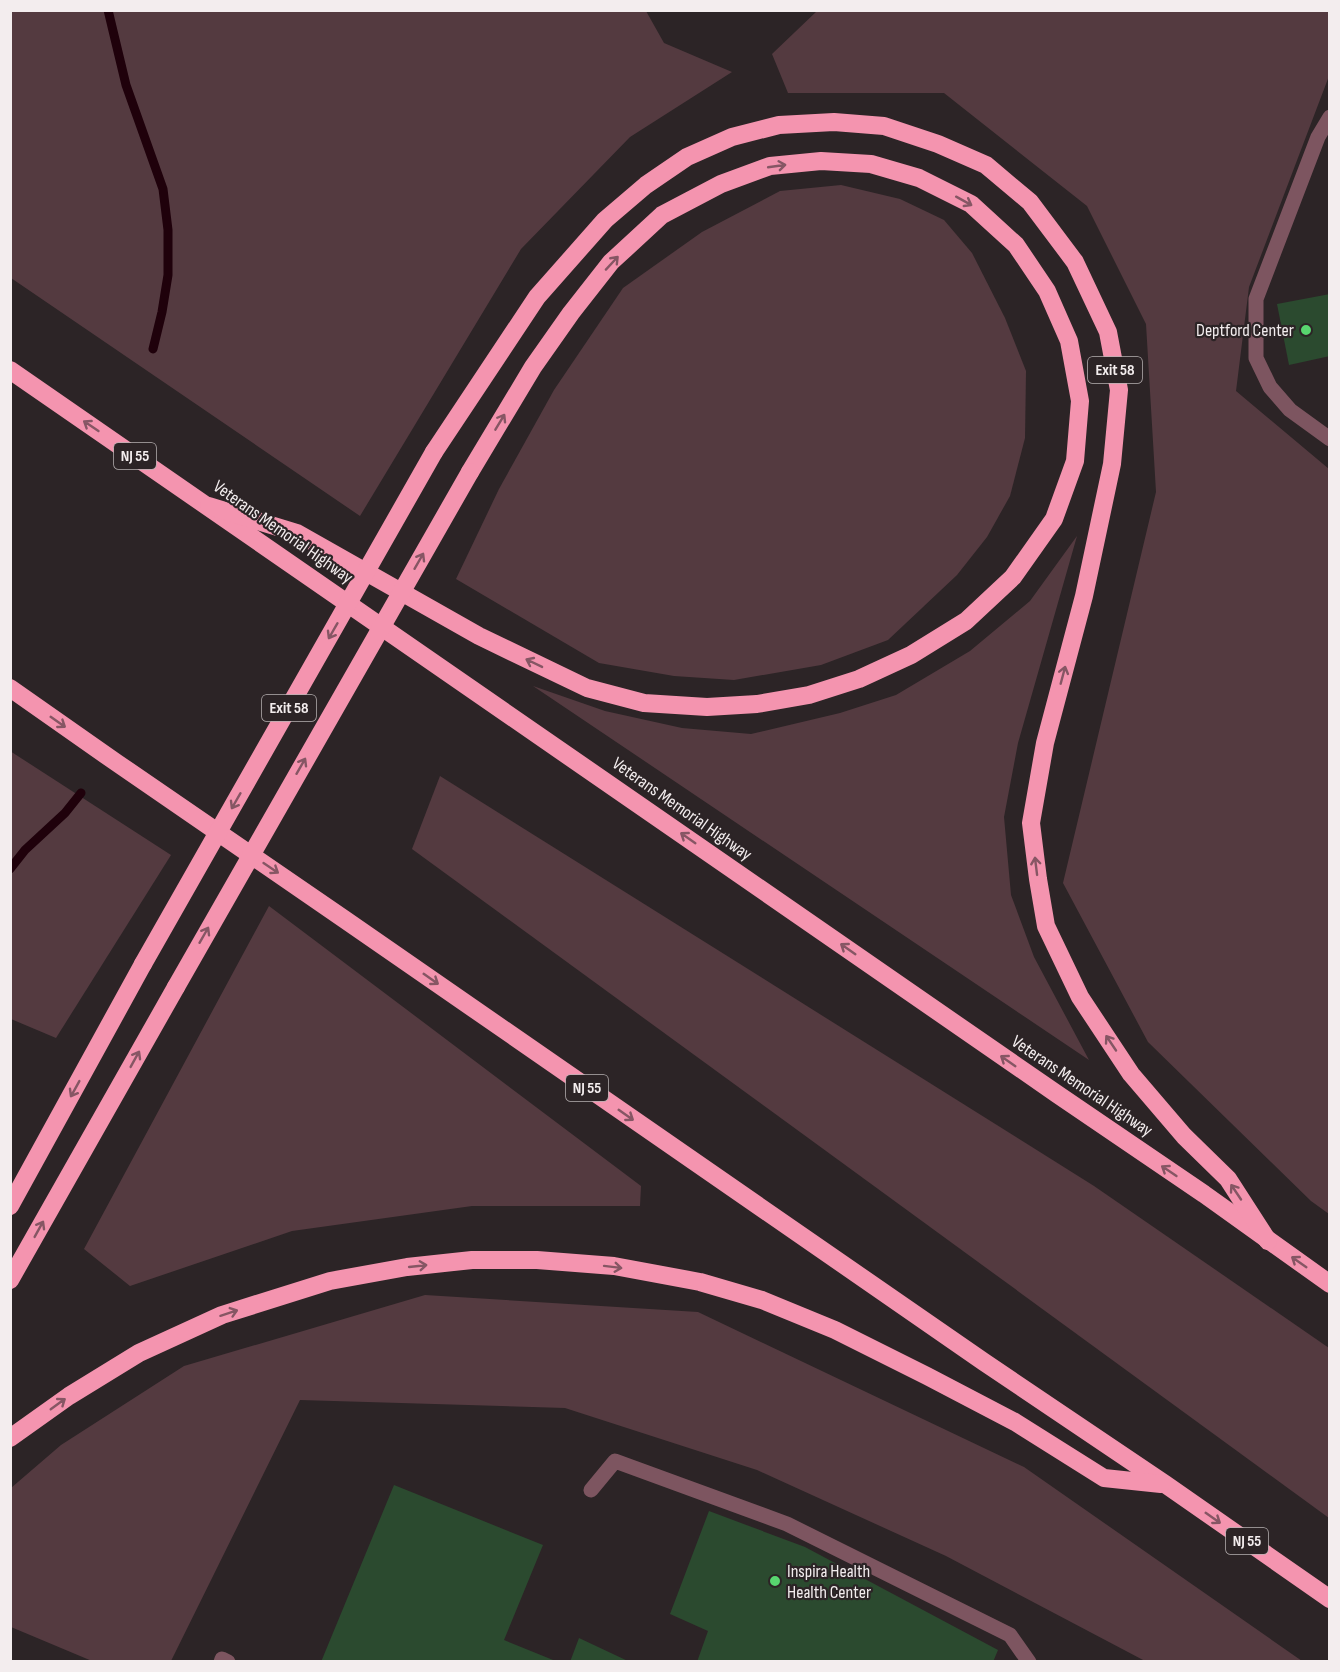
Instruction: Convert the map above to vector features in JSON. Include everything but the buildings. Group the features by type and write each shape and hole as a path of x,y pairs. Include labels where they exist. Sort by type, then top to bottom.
{"highway":[{"name":"Exit 58","path":"10,1206 143,964 434,452 537,297 605,220 646,185 687,157 732,137 779,125 834,122 884,126 938,144 986,165 1030,202 1075,262 1108,332 1119,390 1112,464 1084,596 1045,743 1031,823 1046,926 1080,997 1131,1074 1184,1136 1228,1179 1268,1241"},
{"path":"10,1280 176,987 470,472 532,368 611,262 662,215 721,184 770,166 821,161 871,164 920,178 971,204 1016,245 1047,291 1069,341 1080,401 1075,462 1054,519 1013,577 966,621 911,655 859,679 809,695 757,704 707,707 644,703 587,688 479,636 297,533 209,506"},
{"name":"Veterans Memorial Highway","path":"10,370 1204,1194 1329,1284"},
{"name":"NJ 55","path":"10,688 974,1356 1165,1484 1329,1599"},
{"path":"10,1438 69,1396 139,1353 222,1315 330,1281 396,1269 472,1260 537,1260 614,1266 700,1282 762,1300 836,1330 927,1376 1015,1422 1104,1478 1165,1484"}],"lane":[{"path":"1329,117 1318,137 1256,299 1256,358 1270,387 1290,410 1329,439"},
{"path":"591,1490 615,1461 787,1524 1010,1635 1029,1662"},
{"path":"221,1662 222,1659 228,1662"}],"shaded area":[{"path":"10,11 646,11 664,43 732,72 630,137 521,249 360,516 11,278"},
{"path":"817,11 1329,11 1329,76 1249,287 1236,391 1329,469 1329,1214 1311,1201 1148,1042 1063,883 1156,492 1146,324 1087,206 944,93 788,93 772,54"},
{"path":"841,185 900,199 944,220 972,253 1005,318 1026,371 1025,438 1010,496 987,537 957,575 888,640 821,665 734,680 674,676 599,663 456,579 499,489 554,390 623,288 702,232 780,191"},
{"path":"1077,536 1018,743 1004,817 1011,895 1034,957 1089,1060 533,686 605,711 682,728 751,734 840,713 896,695 970,651 1030,601"},
{"path":"10,751 171,855 56,1038 11,1019"},
{"path":"440,776 1094,1186 1329,1348 1329,1518 412,849"},
{"path":"269,906 641,1186 640,1206 472,1206 292,1231 130,1286 84,1249"},
{"path":"425,1295 698,1312 1024,1467 1302,1661 1145,1661 946,1556 757,1470 565,1408 300,1400 171,1661 92,1661 11,1627 11,1488 61,1445 184,1366"}],"waterway":[{"path":"108,10 126,85 163,189 168,230 168,275 153,349"},
{"path":"10,869 25,850 65,813 81,793"}],"place":[{"name":"Deptford Center","path":"1306,330"},
{"name":"Inspira Health Health Center","path":"775,1581"}]}
